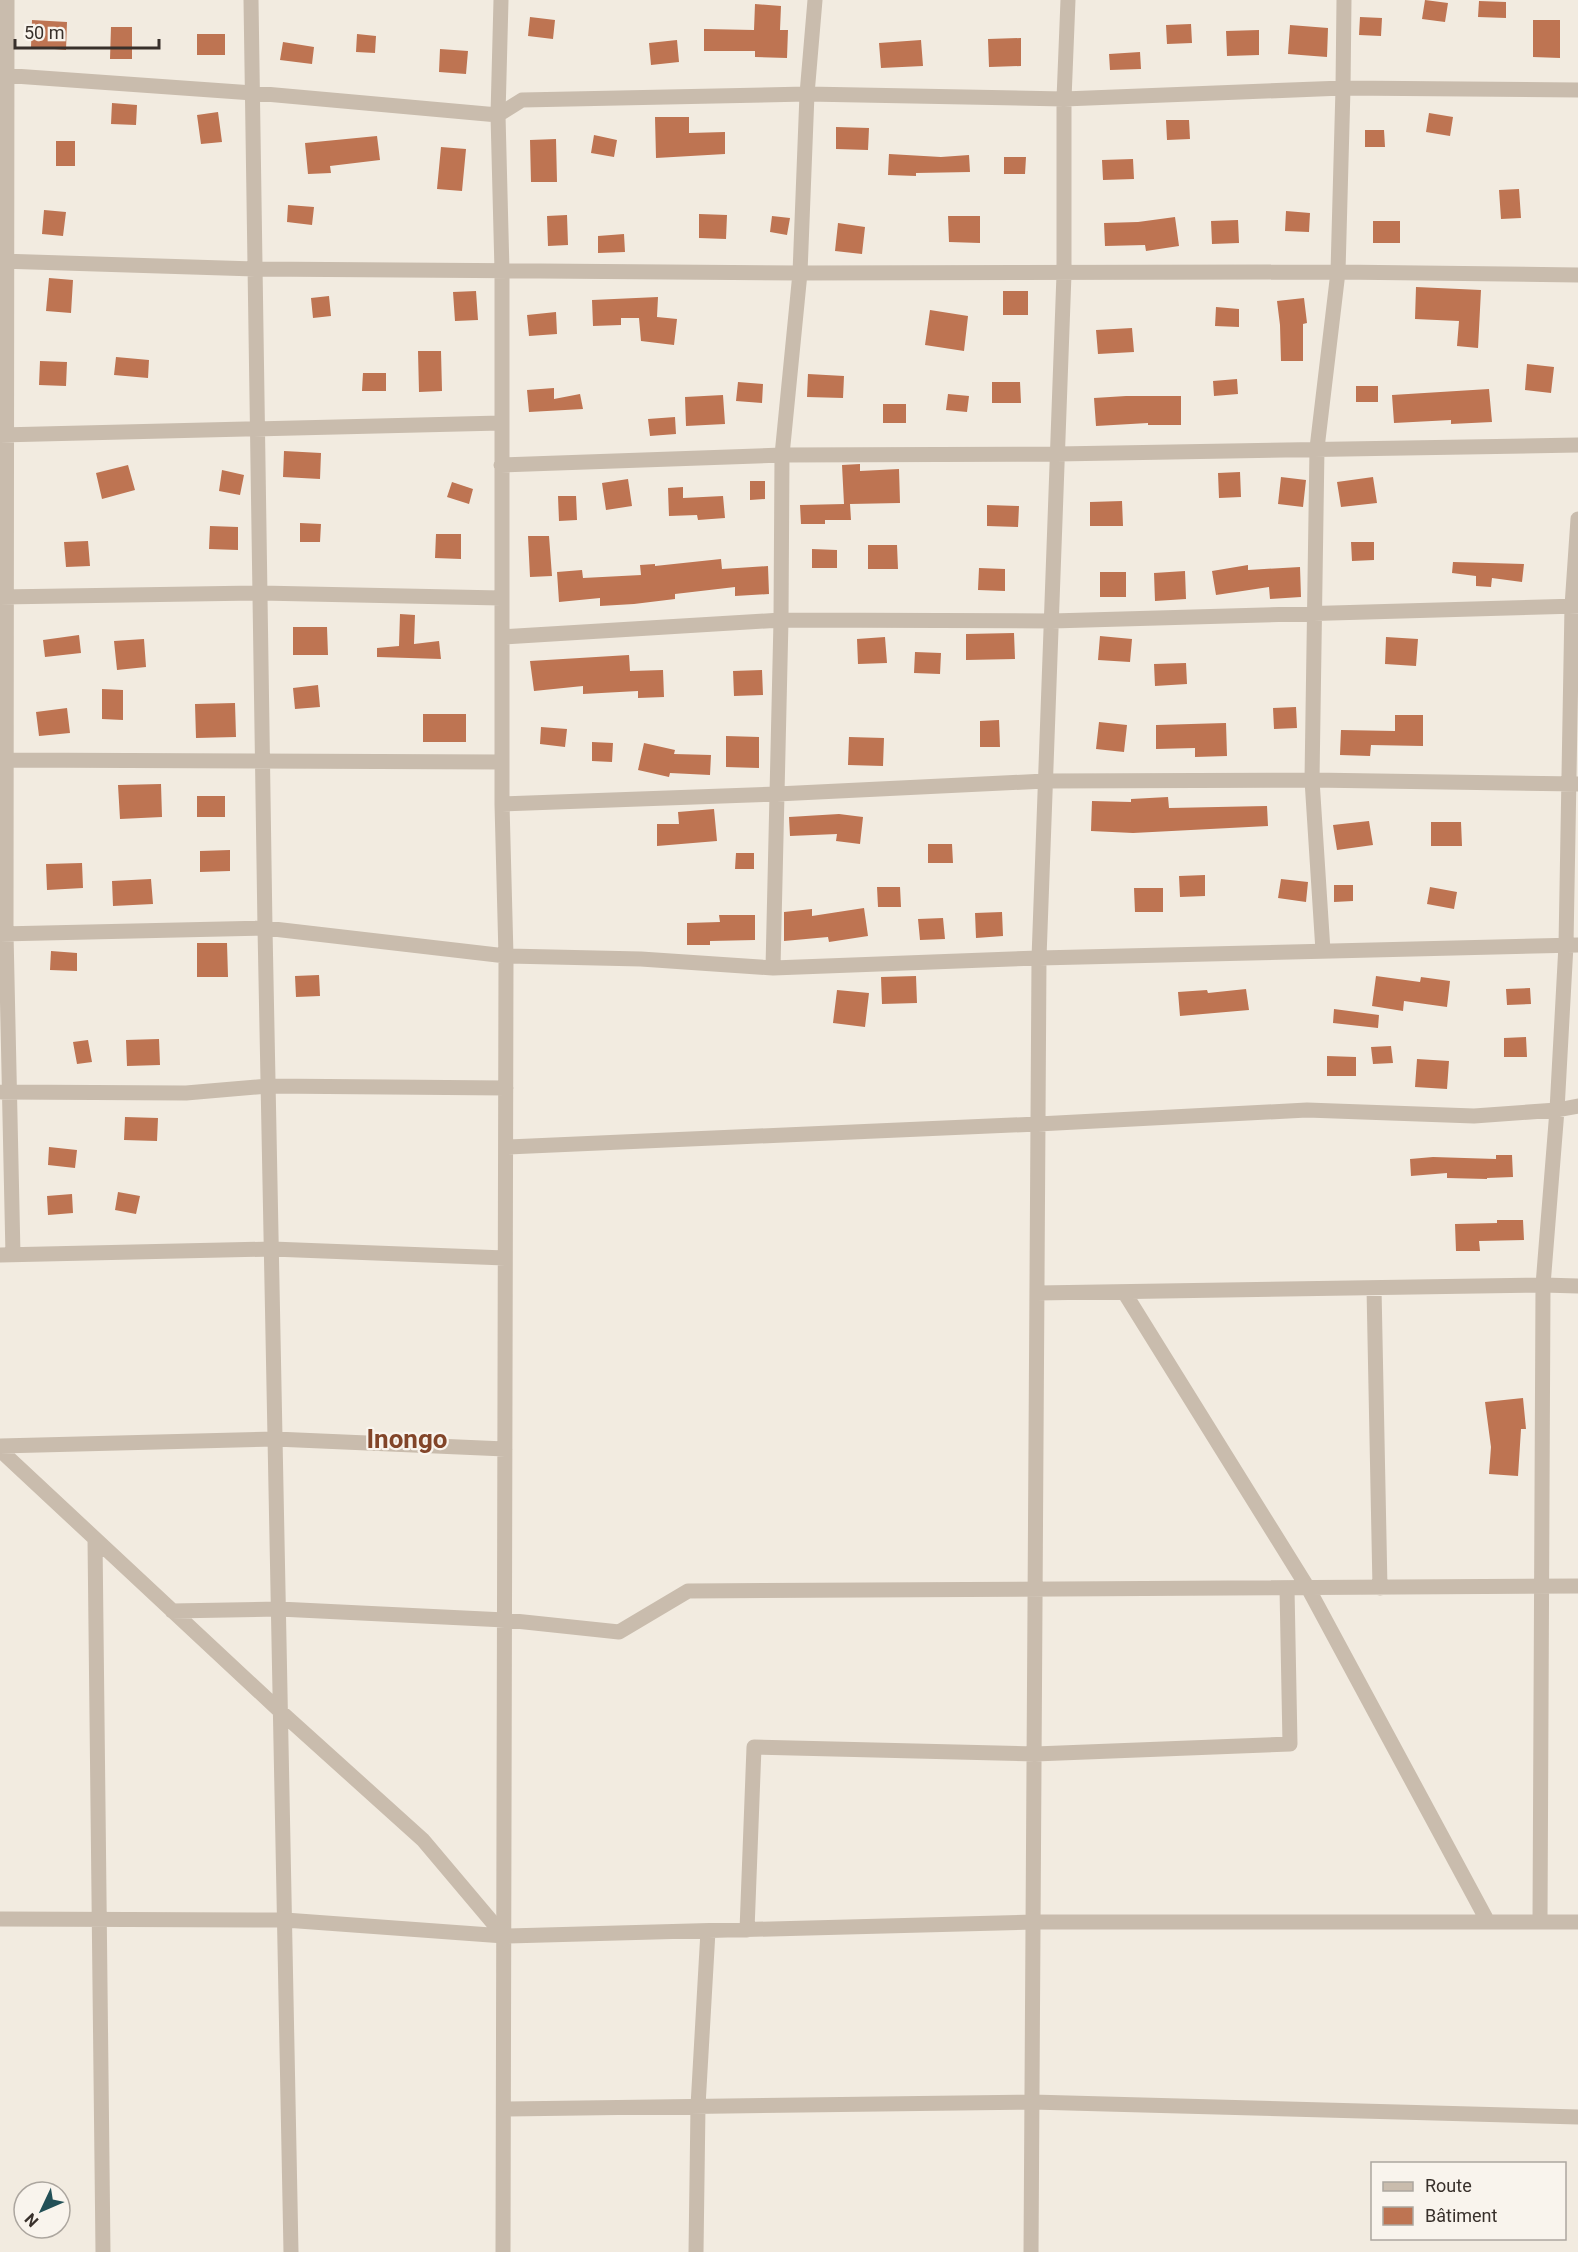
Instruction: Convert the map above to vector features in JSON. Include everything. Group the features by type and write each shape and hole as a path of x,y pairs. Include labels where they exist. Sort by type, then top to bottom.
{"street":[{"path":"7,0 4,75 3,760 6,1255 272,1249 505,1258"},
{"path":"251,0 265,928 291,2252"},
{"path":"501,0 498,114 502,271 502,804 506,956 503,2252"},
{"path":"773,968 781,620 782,455 800,273 807,94 815,0"},
{"path":"1031,2252 1039,958 1064,274 1064,99 1068,0"},
{"path":"1323,951 1312,780 1317,448 1338,272 1344,0"},
{"path":"4,75 498,114 522,100 807,94 1064,99 1343,88 1578,90"},
{"path":"4,262 255,269 1064,274 1338,272 1578,275"},
{"path":"4,435 501,423"},
{"path":"501,465 782,455 1057,454 1578,445"},
{"path":"1540,1922 1543,1285 1572,945 1578,519"},
{"path":"4,597 261,593 501,598"},
{"path":"502,637 781,620 1052,621 1575,606"},
{"path":"3,760 502,762"},
{"path":"502,804 1045,781 1312,780 1574,784"},
{"path":"3,934 265,928 506,956 640,959 773,968 1039,958 1572,945"},
{"path":"5,1092 186,1093 268,1086 506,1088"},
{"path":"506,1147 1307,1110 1474,1116 1557,1110 1578,1106"},
{"path":"1037,1293 1578,1286"},
{"path":"1374,1288 1380,1588"},
{"path":"1124,1292 1308,1588 1488,1922"},
{"path":"0,1448 275,1438 505,1449"},
{"path":"0,1448 172,1611 423,1840 504,1936"},
{"path":"95,1539 103,2252"},
{"path":"172,1611 279,1609 505,1620 619,1632 688,1591 1578,1586"},
{"path":"747,1930 754,1747 1035,1754 1290,1744 1287,1588"},
{"path":"0,1919 285,1920 504,1936 1034,1922 1578,1922"},
{"path":"696,2252 698,2106 708,1931"},
{"path":"504,2109 1032,2102 1578,2118"}],"building":[{"path":"1425,0 1448,3 1445,22 1422,19"},
{"path":"1479,1 1506,2 1506,18 1478,17"},
{"path":"755,4 781,6 780,30 788,30 787,58 755,57 755,51 704,51 704,29 754,30"},
{"path":"530,17 555,20 553,39 528,36"},
{"path":"1360,17 1382,18 1381,36 1359,35"},
{"path":"32,20 67,22 66,50 31,47"},
{"path":"1533,20 1560,20 1560,58 1533,57"},
{"path":"1191,24 1192,43 1167,44 1166,25"},
{"path":"1290,25 1328,28 1327,57 1288,54"},
{"path":"111,27 132,27 132,59 110,59"},
{"path":"1259,30 1259,55 1227,56 1226,31"},
{"path":"197,34 225,34 225,55 197,55"},
{"path":"357,34 376,36 375,53 356,52"},
{"path":"1021,38 1021,66 989,67 988,39"},
{"path":"677,40 679,62 651,65 649,43"},
{"path":"921,40 923,66 881,68 879,43"},
{"path":"283,42 314,47 312,64 280,60"},
{"path":"440,49 468,51 466,74 439,72"},
{"path":"1140,52 1141,69 1110,70 1109,54"},
{"path":"112,103 137,105 136,125 111,124"},
{"path":"218,112 222,142 201,144 197,115"},
{"path":"1429,113 1453,117 1450,136 1426,132"},
{"path":"655,117 689,117 689,133 725,132 725,154 656,158"},
{"path":"1166,120 1189,120 1190,139 1167,140"},
{"path":"836,127 869,128 868,150 836,149"},
{"path":"1365,130 1384,130 1385,147 1365,147"},
{"path":"594,135 617,140 614,157 591,153"},
{"path":"377,136 380,160 330,166 331,173 308,174 305,143"},
{"path":"556,139 557,182 531,182 530,140"},
{"path":"56,141 75,141 75,166 56,166"},
{"path":"441,147 466,149 462,191 437,189"},
{"path":"889,154 941,157 969,155 970,172 916,173 916,176 888,175"},
{"path":"1004,157 1026,157 1025,174 1004,174"},
{"path":"1133,159 1134,179 1103,180 1102,160"},
{"path":"1519,189 1521,218 1501,219 1499,190"},
{"path":"288,205 314,207 312,225 287,222"},
{"path":"44,210 66,212 63,236 42,234"},
{"path":"1286,211 1310,213 1309,232 1285,231"},
{"path":"699,214 727,215 726,239 699,238"},
{"path":"567,215 568,245 548,246 547,216"},
{"path":"772,216 790,218 787,235 770,232"},
{"path":"948,216 980,216 980,243 949,242"},
{"path":"1175,217 1179,246 1146,251 1145,245 1105,246 1104,223 1138,222"},
{"path":"1238,220 1239,243 1212,244 1211,221"},
{"path":"1373,221 1400,221 1400,243 1373,243"},
{"path":"838,223 865,227 862,254 835,251"},
{"path":"624,234 625,252 598,253 598,236"},
{"path":"49,278 73,280 71,313 46,311"},
{"path":"1416,287 1481,290 1478,348 1457,346 1459,321 1415,319"},
{"path":"476,291 478,320 455,321 453,292"},
{"path":"1003,291 1028,291 1028,315 1003,315"},
{"path":"329,296 331,316 313,318 311,298"},
{"path":"658,297 657,317 677,319 674,345 641,341 639,318 621,318 621,325 593,326 592,300"},
{"path":"1304,298 1307,323 1303,324 1303,361 1281,361 1277,301"},
{"path":"1216,307 1239,309 1239,327 1215,326"},
{"path":"930,310 968,316 964,351 925,345"},
{"path":"556,312 557,334 529,336 527,315"},
{"path":"1132,328 1134,352 1098,354 1096,330"},
{"path":"418,351 441,351 442,391 419,392"},
{"path":"116,357 149,360 148,378 114,375"},
{"path":"40,361 67,362 66,386 39,385"},
{"path":"1527,364 1554,367 1551,393 1525,390"},
{"path":"363,373 386,373 386,391 362,391"},
{"path":"808,374 844,376 843,398 807,397"},
{"path":"1237,379 1238,394 1214,396 1213,381"},
{"path":"738,382 763,384 762,403 736,401"},
{"path":"992,382 1020,382 1021,403 992,403"},
{"path":"1356,386 1378,386 1378,402 1356,402"},
{"path":"554,388 554,399 580,394 583,409 529,412 527,390"},
{"path":"1489,389 1492,422 1451,424 1451,420 1394,423 1392,395"},
{"path":"948,394 969,396 967,412 946,410"},
{"path":"723,395 725,424 686,426 685,397"},
{"path":"1181,396 1181,425 1148,425 1148,423 1096,426 1094,398"},
{"path":"883,404 906,404 906,423 883,423"},
{"path":"675,417 676,434 650,436 648,419"},
{"path":"284,451 321,453 320,479 283,477"},
{"path":"860,464 860,471 899,469 900,503 850,504 851,520 825,520 825,524 801,524 800,505 844,504 842,465"},
{"path":"128,465 135,490 102,499 96,473"},
{"path":"222,470 244,475 240,495 219,491"},
{"path":"1240,472 1241,497 1219,498 1218,473"},
{"path":"1281,477 1306,480 1303,507 1278,504"},
{"path":"1373,477 1377,503 1341,507 1337,482"},
{"path":"628,479 632,506 606,510 602,483"},
{"path":"750,481 765,481 765,499 750,500"},
{"path":"452,482 473,489 469,504 447,497"},
{"path":"683,487 683,498 723,496 725,518 698,520 697,515 669,516 668,488"},
{"path":"558,496 576,496 577,520 559,521"},
{"path":"1122,501 1123,526 1090,526 1090,502"},
{"path":"987,505 1019,506 1018,527 987,526"},
{"path":"300,523 321,524 320,542 300,542"},
{"path":"210,526 238,527 238,550 209,549"},
{"path":"436,534 461,534 461,559 435,558"},
{"path":"528,536 549,536 552,576 530,577"},
{"path":"88,541 90,566 66,567 64,542"},
{"path":"1351,542 1374,542 1374,560 1352,561"},
{"path":"868,545 897,545 898,569 868,569"},
{"path":"812,549 837,550 837,568 812,568"},
{"path":"721,559 722,569 768,566 769,594 735,596 735,587 675,594 675,599 634,604 600,606 600,598 559,602 557,572 582,570 583,578 641,575 640,565 655,564 655,566"},
{"path":"1453,562 1524,564 1522,582 1492,578 1491,587 1476,586 1476,576 1452,573"},
{"path":"1248,565 1248,570 1300,567 1301,597 1270,599 1269,587 1216,595 1212,571"},
{"path":"979,568 1005,569 1005,591 978,590"},
{"path":"1185,571 1186,599 1155,601 1154,573"},
{"path":"1100,572 1126,572 1126,597 1100,597"},
{"path":"400,614 415,615 414,644 439,641 441,659 377,657 377,648 399,646"},
{"path":"293,627 327,627 328,655 293,655"},
{"path":"1014,633 1015,659 966,660 966,634"},
{"path":"79,635 81,653 45,657 43,640"},
{"path":"1100,636 1132,639 1130,662 1098,660"},
{"path":"885,637 887,663 858,664 857,639"},
{"path":"1386,637 1418,639 1416,666 1385,664"},
{"path":"144,639 146,667 117,670 114,641"},
{"path":"915,652 941,653 940,674 914,673"},
{"path":"629,655 630,671 663,670 664,697 638,698 638,691 583,694 583,686 534,691 530,661"},
{"path":"1186,663 1187,684 1155,686 1154,664"},
{"path":"762,670 763,695 734,696 733,671"},
{"path":"318,685 320,707 295,709 293,688"},
{"path":"102,689 123,690 123,720 102,719"},
{"path":"235,703 236,737 196,738 195,704"},
{"path":"1296,707 1297,728 1274,729 1273,708"},
{"path":"67,708 70,733 39,736 36,712"},
{"path":"423,714 466,714 466,742 423,742"},
{"path":"1395,715 1423,715 1423,746 1371,745 1370,756 1340,755 1341,730 1395,731"},
{"path":"999,720 1000,747 980,747 980,721"},
{"path":"1099,722 1127,725 1124,752 1096,749"},
{"path":"1226,723 1227,756 1195,757 1195,748 1156,749 1156,725"},
{"path":"541,727 567,729 565,747 540,744"},
{"path":"726,736 759,737 759,768 726,767"},
{"path":"849,737 884,738 883,766 848,765"},
{"path":"592,742 613,743 612,762 592,761"},
{"path":"644,743 675,750 674,754 711,755 710,775 670,773 669,777 638,770"},
{"path":"161,784 162,817 120,819 118,785"},
{"path":"197,796 225,796 225,817 197,817"},
{"path":"1168,797 1169,808 1267,806 1268,826 1133,833 1091,831 1092,801 1131,802 1131,799"},
{"path":"714,809 717,841 657,846 657,824 679,824 678,812"},
{"path":"839,814 863,817 860,844 836,841 837,834 790,836 789,817"},
{"path":"1369,821 1373,845 1337,850 1333,825"},
{"path":"1431,822 1461,822 1462,846 1431,846"},
{"path":"928,844 952,844 953,863 928,863"},
{"path":"230,850 230,871 200,872 200,851"},
{"path":"736,853 754,853 754,869 735,869"},
{"path":"82,863 83,888 47,890 46,864"},
{"path":"1205,875 1205,896 1180,897 1179,876"},
{"path":"151,879 153,904 113,906 112,881"},
{"path":"1281,879 1308,882 1306,902 1278,898"},
{"path":"1334,885 1353,885 1353,901 1334,902"},
{"path":"877,887 900,887 901,907 878,907"},
{"path":"1430,887 1457,892 1454,909 1427,904"},
{"path":"1134,888 1163,888 1163,912 1135,912"},
{"path":"864,908 868,936 829,942 828,937 784,941 784,912 812,909 812,916"},
{"path":"1002,912 1003,936 976,938 975,913"},
{"path":"719,915 755,915 755,940 710,941 710,945 687,945 687,923 720,922"},
{"path":"943,918 945,939 920,940 918,919"},
{"path":"197,943 227,943 228,977 197,977"},
{"path":"51,951 77,953 77,971 50,970"},
{"path":"319,975 320,996 296,997 295,976"},
{"path":"916,976 917,1003 882,1004 881,977"},
{"path":"1376,976 1420,982 1421,977 1450,981 1447,1007 1404,1001 1403,1011 1372,1006"},
{"path":"1530,988 1531,1004 1507,1005 1506,989"},
{"path":"1246,989 1249,1010 1180,1016 1178,992 1207,990 1208,993"},
{"path":"837,990 869,993 865,1027 833,1023"},
{"path":"1334,1009 1379,1015 1378,1028 1333,1023"},
{"path":"1526,1037 1527,1057 1504,1057 1504,1038"},
{"path":"159,1039 160,1065 127,1066 126,1040"},
{"path":"88,1040 92,1062 77,1064 73,1042"},
{"path":"1391,1046 1393,1063 1373,1064 1371,1047"},
{"path":"1327,1056 1356,1057 1356,1076 1327,1076"},
{"path":"1417,1059 1449,1061 1447,1089 1415,1087"},
{"path":"125,1117 158,1118 157,1141 124,1140"},
{"path":"49,1147 77,1150 75,1168 48,1165"},
{"path":"1496,1155 1512,1155 1513,1177 1447,1178 1447,1173 1411,1176 1410,1159 1433,1157 1496,1159"},
{"path":"118,1192 140,1196 136,1214 115,1210"},
{"path":"72,1194 73,1213 48,1215 47,1196"},
{"path":"1497,1220 1523,1220 1524,1240 1479,1241 1480,1251 1456,1251 1455,1224 1497,1223"},
{"path":"1523,1398 1526,1429 1521,1429 1518,1476 1489,1474 1491,1447 1485,1402"}],"district":[{"name":"Inongo","path":"407,1439"}]}
